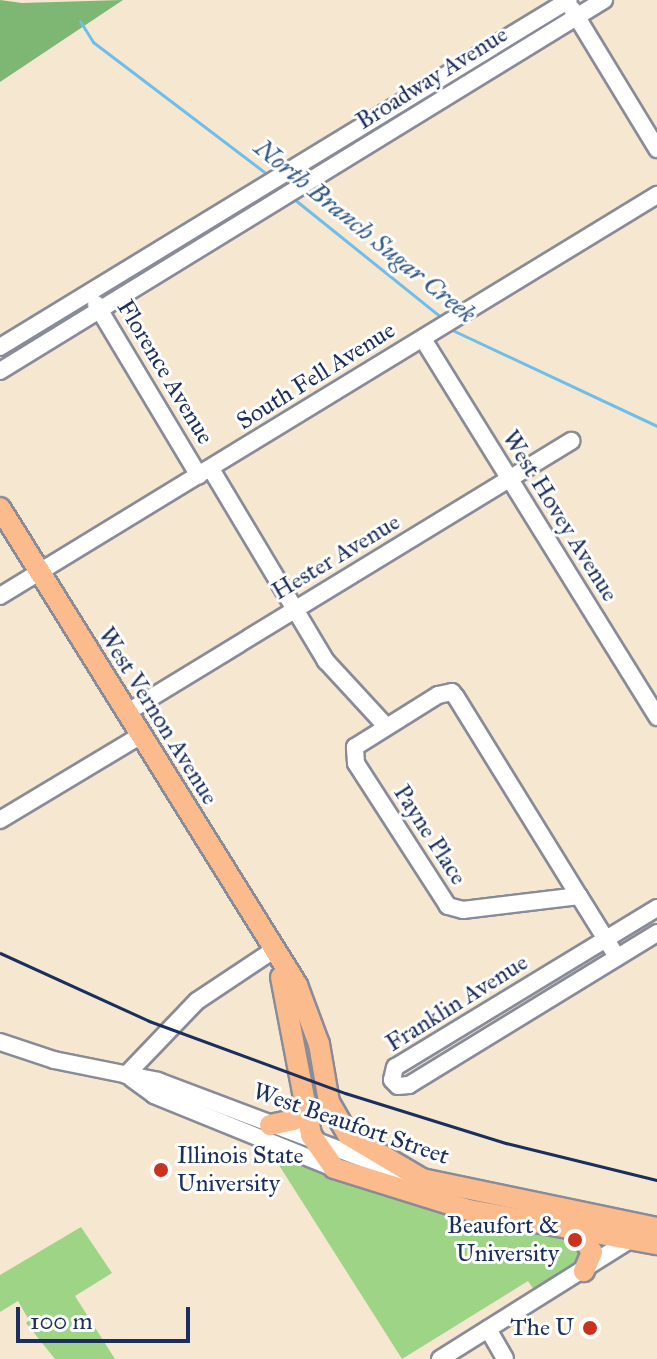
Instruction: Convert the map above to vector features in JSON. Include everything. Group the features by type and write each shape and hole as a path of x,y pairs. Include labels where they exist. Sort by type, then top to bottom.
{"main road":[{"name":"West Vernon Avenue","path":"0,508 306,1005 329,1102 341,1124 358,1144 422,1179"},
{"name":"West Vernon Avenue","path":"272,951 291,1011 314,1142 334,1168"},
{"path":"270,1125 293,1120 305,1100"},
{"name":"West Beaufort Street","path":"334,1168 469,1210 631,1240 655,1230"},
{"name":"West Beaufort Street","path":"422,1179 655,1230"},
{"path":"577,1229 592,1252 584,1271"}],"street":[{"name":"Broadway Avenue","path":"257,215 604,0"},
{"name":"Broadway Avenue","path":"244,198 568,1"},
{"path":"568,1 657,149"},
{"path":"315,154 320,176"},
{"name":"South Fell Avenue","path":"0,596 657,195"},
{"path":"0,347 244,198 257,215 0,371"},
{"name":"Florence Avenue","path":"92,291 98,311 296,610"},
{"name":"West Hovey Avenue","path":"430,335 509,479 657,717"},
{"name":"Hester Avenue","path":"126,713 571,441"},
{"path":"296,610 338,676 386,726"},
{"name":"Payne Place","path":"579,896 463,910 448,906 353,756 355,747 386,726 452,692 617,957"},
{"path":"0,820 140,736"},
{"name":"Franklin Avenue","path":"657,908 395,1067 392,1080 398,1086 409,1085 657,933"},
{"path":"126,1075 197,1001 272,951"},
{"name":"West Beaufort Street","path":"0,1042 158,1081 314,1142 422,1179"},
{"name":"West Beaufort Street","path":"126,1075 154,1095 334,1168"},
{"path":"440,1359 631,1240"},
{"path":"488,1329 505,1359"}],"green space":[{"path":"0,0 22,3 123,0 0,82"},
{"path":"270,1151 372,1190 572,1235 586,1258 536,1293 528,1281 402,1359"},
{"path":"81,1227 112,1273 75,1296 115,1359 55,1359 26,1323 29,1320 18,1301 0,1312 0,1275"}],"waterway":[{"name":"North Branch Sugar Creek","path":"80,21 93,42 271,177"},
{"name":"North Branch Sugar Creek","path":"294,199 443,319"},
{"name":"North Branch Sugar Creek","path":"450,329 657,426"}],"railway":[{"path":"0,953 149,1021 345,1093 506,1143 657,1180"}],"place":[{"name":"Illinois State University","path":"161,1170"},
{"name":"Beaufort & University","path":"575,1240"},
{"name":"The U","path":"590,1328"}]}
